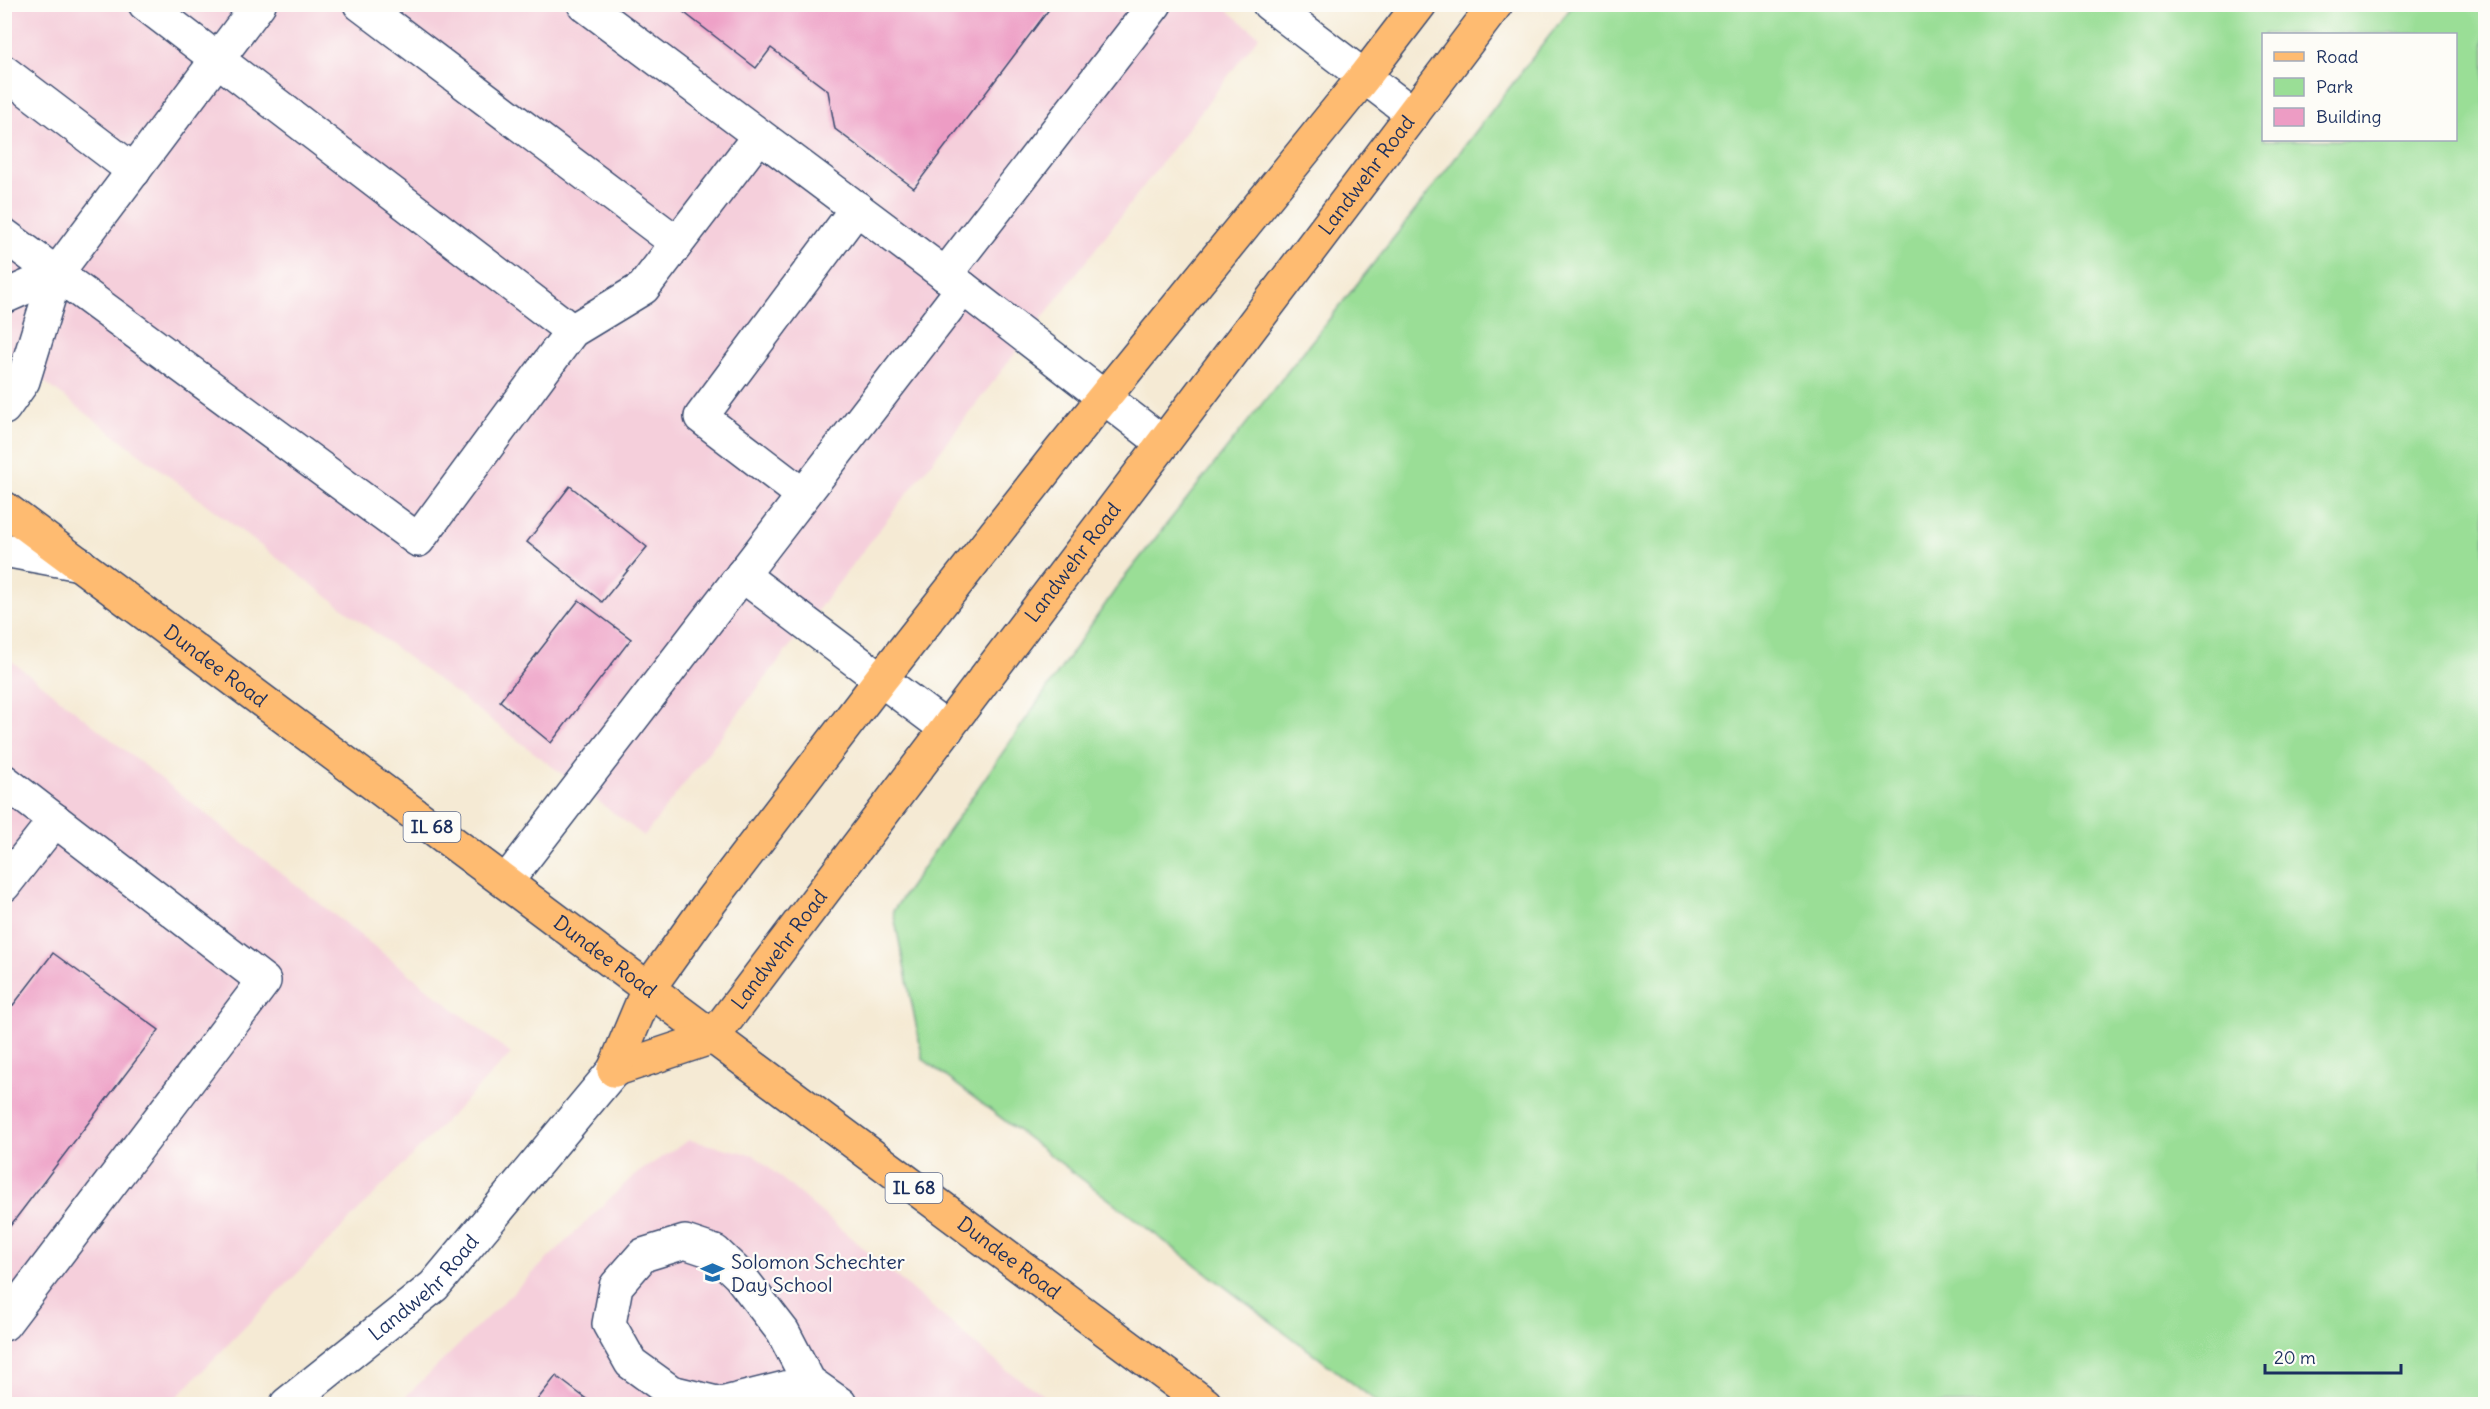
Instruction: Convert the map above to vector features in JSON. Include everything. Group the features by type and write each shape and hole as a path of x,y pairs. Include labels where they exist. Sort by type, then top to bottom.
{"main road":[{"name":"Landwehr Road","path":"614,1070 648,989 881,679 1420,4"},
{"name":"Landwehr Road","path":"713,1037 1496,4"},
{"name":"Dundee Road","path":"4,508 1205,1404"},
{"path":"614,1070 713,1037"}],"street":[{"path":"145,4 572,331"},
{"path":"4,408 23,381 56,274 259,4"},
{"path":"360,4 677,243"},
{"path":"584,4 857,208 1163,443"},
{"path":"506,882 803,495 1155,4"},
{"path":"1269,4 1413,114"},
{"path":"4,72 134,171"},
{"path":"4,235 418,540 572,331 643,288 759,136"},
{"path":"803,495 701,417 857,208"},
{"path":"4,297 56,274"},
{"path":"4,550 80,564"},
{"path":"742,575 947,729"},
{"path":"4,781 264,981 4,1323"},
{"path":"4,885 54,820"},
{"name":"Landwehr Road","path":"287,1404 434,1286 614,1070"},
{"path":"808,1383 721,1404 671,1392 631,1363 609,1324 616,1286 643,1255 685,1242 715,1252 740,1275 783,1332 808,1383 840,1404"}],"shaded area":[{"path":"1220,4 1259,36 644,836 5,352 4,5"},
{"path":"4,655 511,1054 170,1404 5,1404"},
{"name":"Solomon Schechter Day School","path":"689,1140 754,1155 1006,1370 1057,1404 398,1404 634,1175"}],"green space":[{"path":"1573,5 2485,5 2485,1404 1380,1404 923,1059 893,911 1120,583 1407,221"}],"building":[{"path":"673,4 1053,4 914,188 835,129 828,91 771,48 756,68"},
{"path":"570,486 647,547 602,602 527,542"},
{"path":"579,600 631,639 551,743 500,701"},
{"path":"53,953 159,1030 4,1234 4,1017"},
{"path":"556,1376 593,1404 534,1404"}],"place":[{"name":"Solomon Schechter Day School","path":"713,1273"}]}
